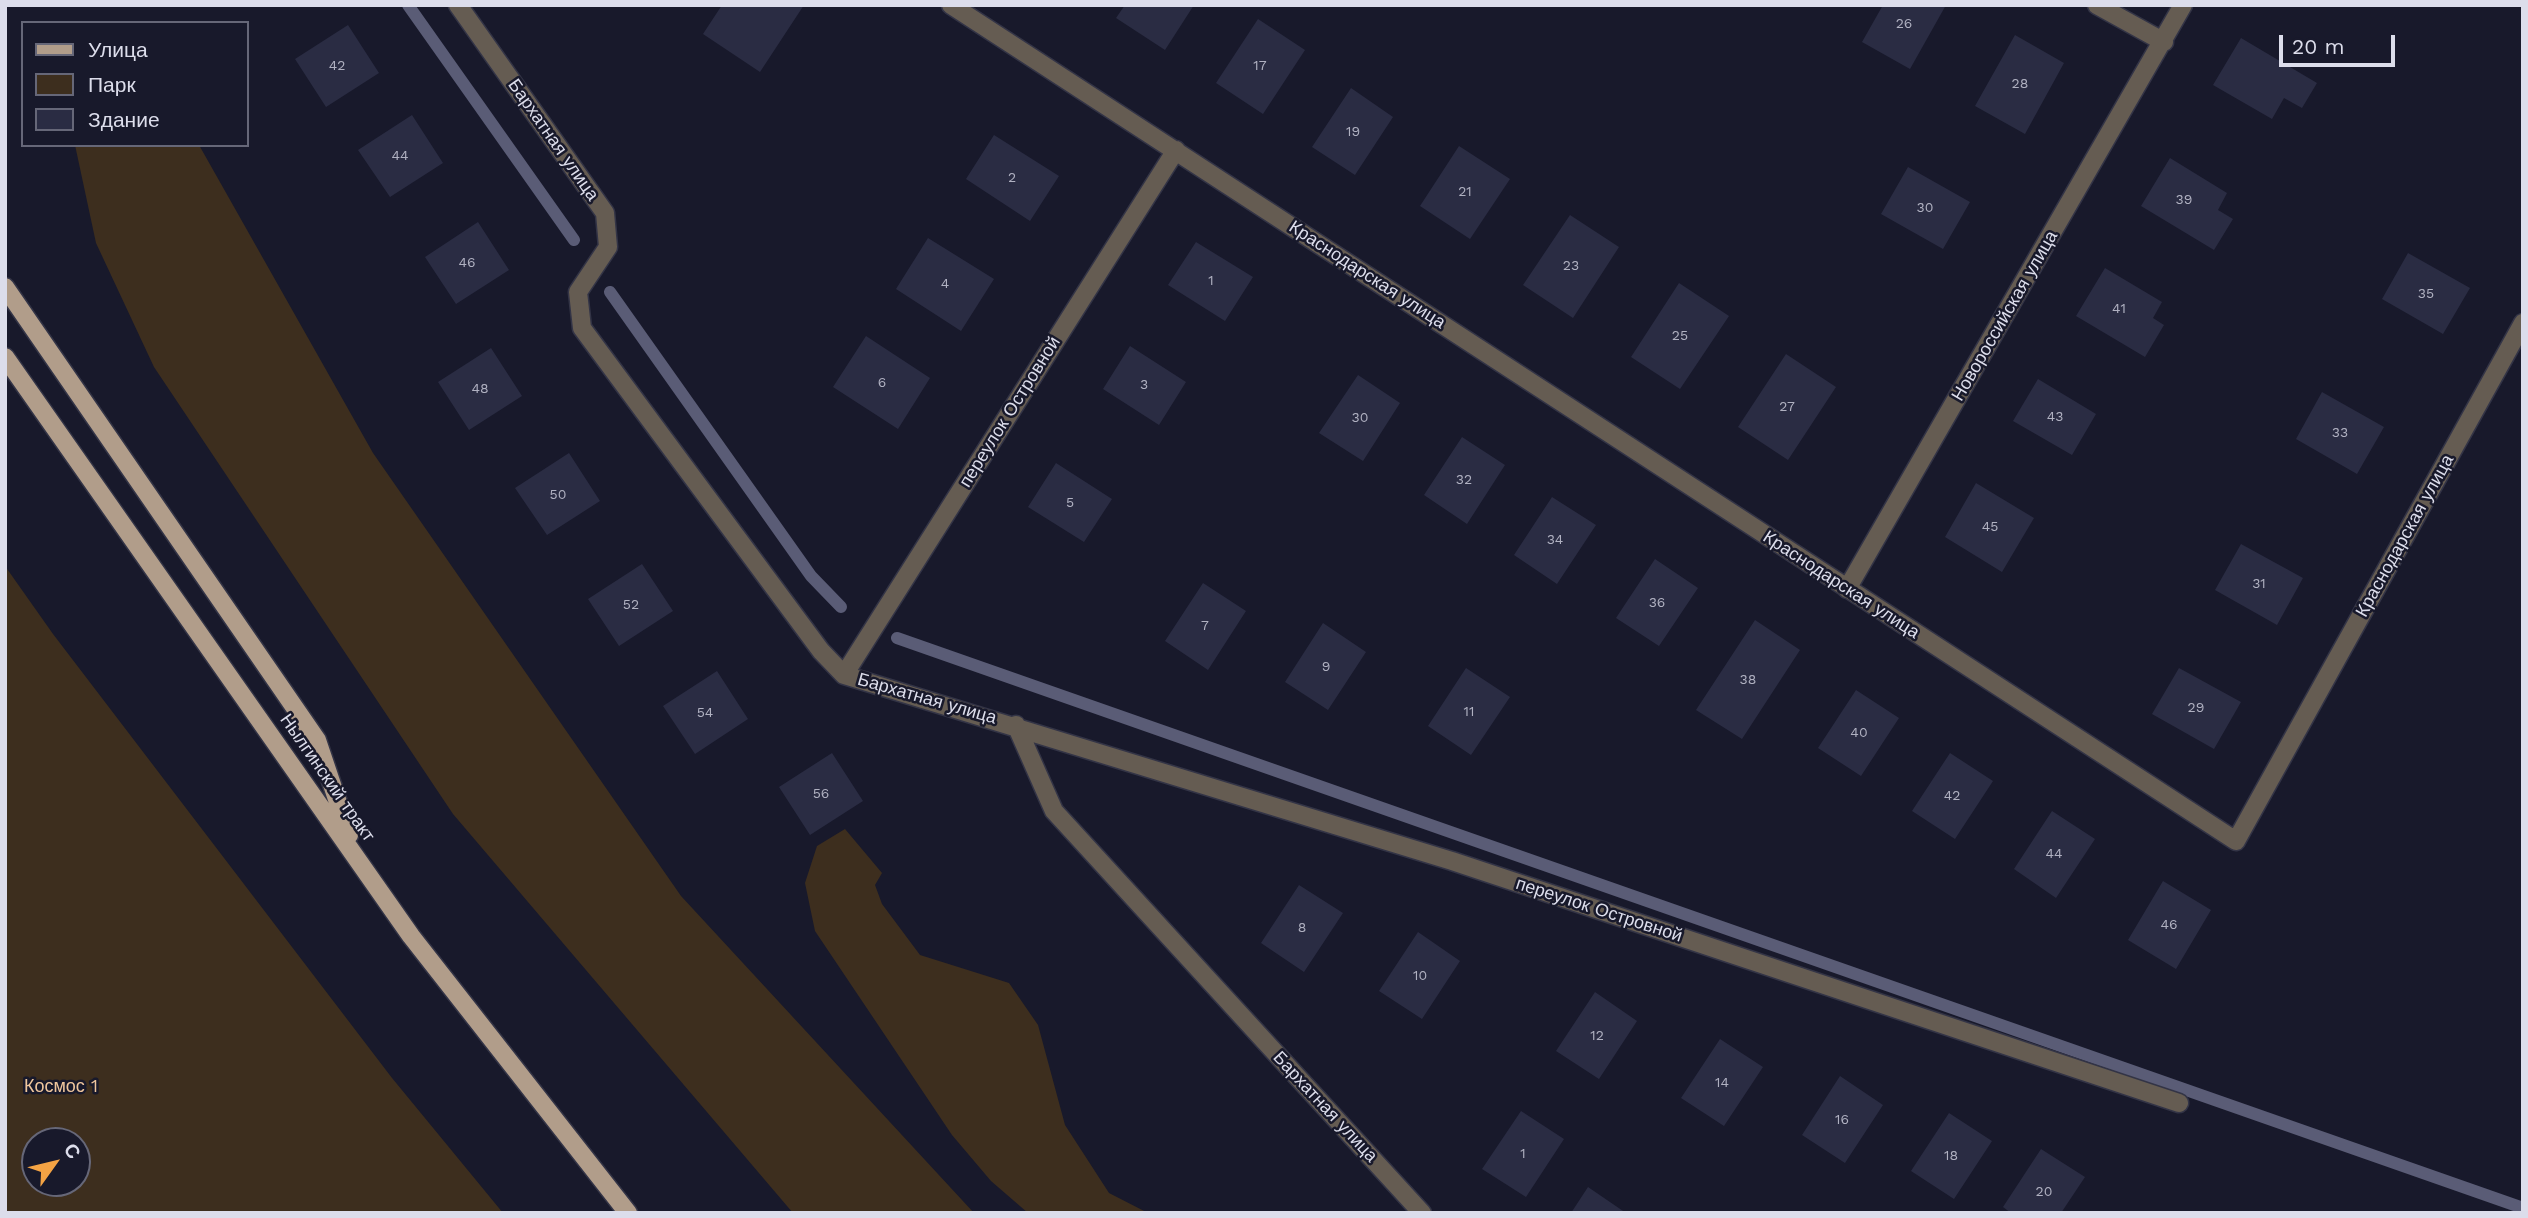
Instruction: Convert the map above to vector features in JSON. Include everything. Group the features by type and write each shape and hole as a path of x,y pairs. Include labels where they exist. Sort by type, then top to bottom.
{"main road":[{"path":"5,287 317,740 355,855"},
{"name":"Нылгинский тракт","path":"5,356 411,936 628,1213"}],"street":[{"name":"Бархатная улица","path":"458,5 605,213 608,247 578,292 582,328 821,651 844,675 1016,725 1054,811 1422,1213"},
{"name":"Краснодарская улица","path":"951,5 2236,841 2523,323"},
{"path":"2097,5 2164,42"},
{"name":"Новороссийская улица","path":"1847,589 2183,5"},
{"name":"переулок Островной","path":"844,675 1176,149"},
{"name":"переулок Островной","path":"1016,725 1452,861 2179,1103"}],"green space":[{"path":"75,147 200,147 373,453 681,896 974,1213 793,1213 453,814 154,367 96,243"},
{"name":"Космос 1","path":"5,566 53,634 392,1078 503,1213 5,1213"},
{"path":"845,829 882,873 875,885 882,904 920,955 1009,983 1038,1025 1065,1125 1109,1193 1148,1213 1028,1213 991,1181 952,1135 815,931 805,883 817,846"}],"building":[{"path":"722,5 804,5 760,72 703,34"},
{"path":"1125,5 1194,5 1165,50 1116,18"},
{"path":"1883,5 1946,5 1910,69 1862,42"},
{"path":"1258,19 1305,50 1263,114 1216,83"},
{"path":"348,25 379,73 326,107 295,59"},
{"path":"2015,35 2064,63 2025,134 1975,106"},
{"path":"2241,38 2317,83 2302,108 2284,98 2272,119 2213,85"},
{"path":"1351,88 1393,117 1355,175 1312,147"},
{"path":"412,115 443,163 390,197 358,150"},
{"path":"994,135 1059,176 1030,221 966,179"},
{"path":"1459,146 1510,179 1470,239 1420,206"},
{"path":"2170,158 2227,193 2218,210 2233,219 2214,250 2141,206"},
{"path":"1908,167 1970,202 1943,249 1881,214"},
{"path":"1570,215 1619,247 1573,318 1523,285"},
{"path":"478,222 509,270 456,304 425,257"},
{"path":"928,238 994,279 961,331 896,289"},
{"path":"1196,242 1253,277 1225,321 1168,285"},
{"path":"2408,253 2470,288 2443,334 2382,299"},
{"path":"2105,268 2162,302 2153,318 2164,325 2145,357 2076,316"},
{"path":"1679,283 1729,316 1680,389 1631,357"},
{"path":"866,336 930,378 898,429 833,387"},
{"path":"1130,346 1186,382 1159,425 1103,389"},
{"path":"491,348 522,396 469,430 438,382"},
{"path":"1786,354 1836,387 1788,460 1738,427"},
{"path":"1358,375 1400,403 1363,461 1319,433"},
{"path":"2038,379 2096,414 2072,455 2013,421"},
{"path":"2322,392 2384,427 2357,474 2296,439"},
{"path":"1462,437 1505,465 1467,524 1424,495"},
{"path":"569,453 600,501 547,535 515,488"},
{"path":"1056,463 1112,499 1084,542 1028,507"},
{"path":"1976,483 2034,518 2002,572 1945,537"},
{"path":"1552,497 1596,525 1557,584 1514,555"},
{"path":"2241,544 2303,578 2277,625 2215,590"},
{"path":"1655,559 1698,588 1659,646 1616,618"},
{"path":"642,564 673,611 619,646 588,599"},
{"path":"1203,583 1246,611 1208,670 1165,641"},
{"path":"1755,620 1800,650 1742,739 1696,710"},
{"path":"1323,623 1366,652 1328,710 1285,682"},
{"path":"1466,668 1510,697 1471,755 1428,726"},
{"path":"2179,668 2241,702 2214,749 2152,714"},
{"path":"717,671 748,719 695,754 663,706"},
{"path":"1856,690 1899,718 1861,776 1818,748"},
{"path":"832,753 863,801 810,835 779,787"},
{"path":"1950,753 1993,781 1955,839 1912,811"},
{"path":"2052,811 2095,839 2056,898 2014,869"},
{"path":"2163,881 2211,910 2176,969 2128,940"},
{"path":"1299,885 1343,913 1304,972 1261,943"},
{"path":"1418,932 1460,961 1422,1019 1379,991"},
{"path":"1595,992 1637,1021 1599,1079 1556,1051"},
{"path":"1720,1039 1763,1067 1724,1126 1681,1098"},
{"path":"1840,1076 1883,1105 1845,1163 1802,1135"},
{"path":"1521,1111 1564,1139 1526,1197 1482,1169"},
{"path":"1949,1113 1992,1141 1954,1199 1911,1171"},
{"path":"2041,1149 2085,1177 2061,1213 2011,1213 2003,1207"},
{"path":"1588,1187 1626,1213 1571,1213"}],"waterway":[{"path":"408,5 574,240"},
{"path":"610,292 811,576 841,607"},
{"path":"897,638 2523,1208"}]}
